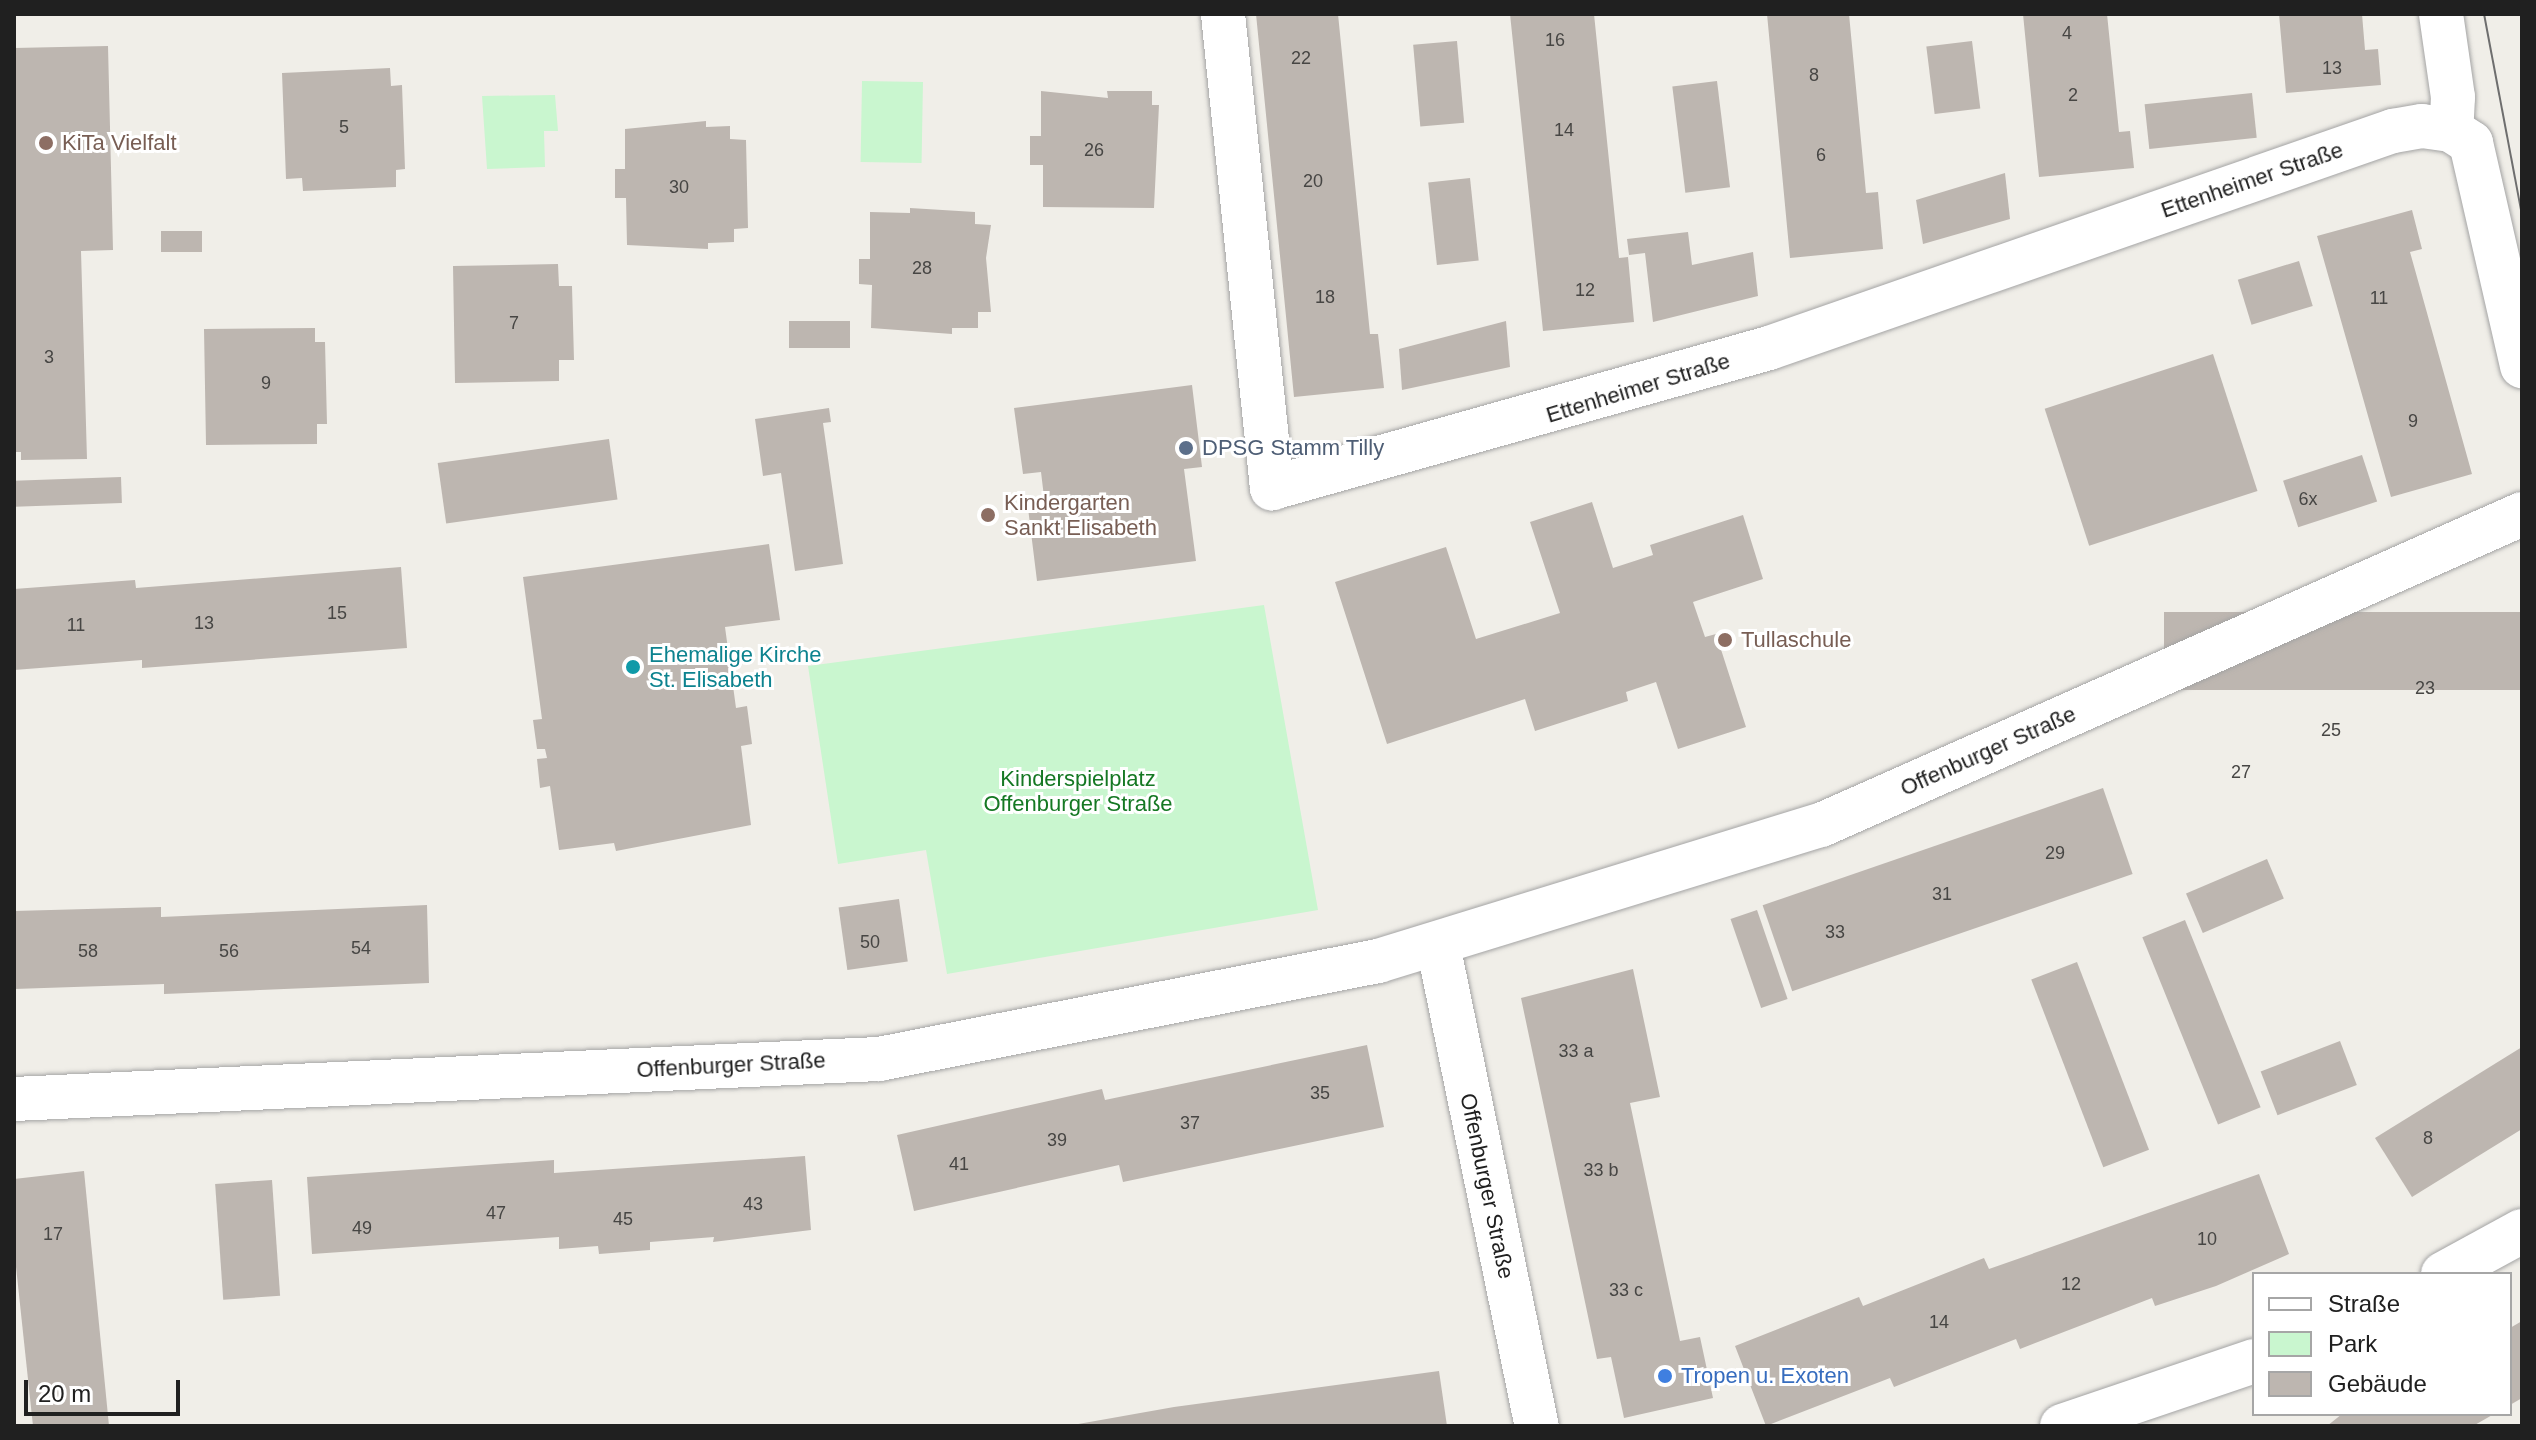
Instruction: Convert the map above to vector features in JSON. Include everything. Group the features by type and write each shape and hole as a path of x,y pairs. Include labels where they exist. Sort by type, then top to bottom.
{"street":[{"name":"Ettenheimer Straße","path":"1223,14 1272,488 1769,348 2393,131 2451,130"},
{"path":"2441,14 2453,97 2451,130 2471,143 2481,171 2522,366"},
{"name":"Offenburger Straße","path":"14,1099 879,1059 1438,945 1821,825 2522,514"},
{"name":"Offenburger Straße","path":"1438,945 1537,1426"},
{"path":"2447,1272 2522,1231"},
{"path":"2062,1426 2252,1362"}],"green space":[{"path":"862,81 923,82 922,163 861,162"},
{"path":"555,95 558,131 544,131 545,167 487,169 482,96"},
{"name":"Kinderspielplatz Offenburger Straße","path":"1264,605 1318,910 947,974 926,850 838,864 808,666"}],"building":[{"path":"1256,14 1338,14 1370,334 1378,334 1384,388 1294,397"},
{"path":"1510,14 1594,14 1619,258 1628,257 1634,322 1543,331"},
{"path":"1767,14 1849,14 1866,193 1878,192 1883,249 1790,258"},
{"path":"2023,14 2107,14 2119,132 2130,131 2134,168 2039,177"},
{"path":"2279,14 2362,14 2365,50 2378,49 2381,85 2286,93"},
{"path":"1457,41 1464,123 1420,127 1413,45"},
{"path":"1972,41 1980,108 1935,114 1926,47"},
{"path":"108,46 113,250 81,251 87,459 21,460 21,452 14,452 14,48"},
{"path":"390,68 391,86 402,85 405,169 396,170 396,187 303,191 302,178 286,179 282,73"},
{"path":"1717,81 1730,187 1685,193 1672,86"},
{"path":"1041,91 1108,98 1107,91 1152,91 1152,105 1159,105 1154,208 1043,207 1043,165 1030,165 1030,136 1041,136"},
{"path":"2252,93 2257,138 2149,149 2145,104"},
{"path":"706,121 706,127 730,126 730,139 746,140 748,228 734,229 734,242 708,243 708,249 627,245 626,198 615,198 615,169 625,169 625,129"},
{"path":"2005,173 2010,219 1923,244 1916,200"},
{"path":"1470,178 1479,261 1437,265 1428,182"},
{"path":"910,208 975,212 975,224 991,225 986,258 991,312 978,312 978,328 952,328 952,334 871,328 872,285 859,284 859,259 870,259 870,212 910,213"},
{"path":"2412,210 2422,249 2410,252 2472,474 2391,497 2317,236"},
{"path":"161,231 202,231 202,252 161,252"},
{"path":"1688,232 1692,265 1753,252 1758,296 1653,322 1645,253 1629,255 1627,239"},
{"path":"2299,261 2313,306 2252,325 2238,280"},
{"path":"558,264 559,286 572,286 574,360 559,360 559,381 455,383 453,266"},
{"path":"789,321 850,321 850,348 789,348"},
{"path":"1506,321 1510,367 1402,390 1399,349"},
{"path":"315,328 315,342 325,342 327,424 317,424 317,444 206,445 204,329"},
{"path":"2213,354 2257,491 2089,546 2045,409"},
{"path":"1192,385 1202,467 1184,469 1196,561 1037,581 1027,500 1044,497 1041,472 1023,474 1014,408"},
{"path":"829,408 831,422 823,423 843,564 795,571 781,473 763,476 755,419"},
{"path":"609,439 617,499 446,523 438,463"},
{"path":"2362,455 2377,502 2298,527 2283,481"},
{"path":"121,477 122,503 15,507 14,481"},
{"path":"1592,502 1613,568 1653,555 1650,545 1743,515 1763,579 1693,602 1705,637 1716,634 1746,727 1678,749 1656,682 1626,692 1628,701 1535,731 1525,699 1387,744 1335,582 1446,547 1476,639 1560,613 1530,522"},
{"name":"Ehemalige Kirche St. Elisabeth","path":"769,544 780,620 725,627 736,708 747,706 752,744 741,746 751,825 616,851 614,843 559,850 550,786 540,788 537,759 547,758 545,749 537,749 533,720 542,719 523,577"},
{"path":"401,567 407,648 142,668 142,660 14,670 14,589 135,580 136,588"},
{"path":"2164,612 2522,612 2522,690 2164,690"},
{"path":"2103,788 2133,874 1792,991 1763,905"},
{"path":"2267,859 2284,899 2203,933 2186,893"},
{"path":"899,899 908,961 847,970 839,907"},
{"path":"427,905 429,983 164,994 164,984 14,989 14,911 161,907 161,917"},
{"path":"1757,910 1788,999 1761,1008 1731,919"},
{"path":"2185,920 2261,1107 2218,1125 2142,937"},
{"path":"2077,962 2149,1150 2103,1167 2031,980"},
{"path":"1633,969 1660,1097 1630,1103 1680,1341 1700,1337 1713,1398 1624,1418 1611,1357 1597,1359 1521,998"},
{"path":"2340,1041 2357,1085 2277,1115 2261,1071"},
{"path":"1367,1045 1384,1127 1123,1182 1119,1165 914,1211 897,1135 1102,1089 1105,1100"},
{"path":"2522,1047 2522,1129 2412,1197 2375,1138"},
{"path":"805,1156 811,1230 713,1242 714,1237 650,1242 650,1250 599,1254 598,1246 559,1249 559,1237 312,1254 307,1177 554,1160 554,1173"},
{"path":"84,1171 109,1426 33,1426 14,1248 14,1179"},
{"path":"2259,1174 2289,1254 2216,1286 2155,1306 2152,1298 2020,1349 2016,1339 1894,1387 1890,1378 1766,1426 1735,1346 1859,1297 1863,1306 1984,1258 1989,1269"},
{"path":"272,1180 280,1296 223,1300 215,1184"},
{"path":"2522,1321 2522,1398 2512,1404 2512,1327"},
{"path":"1439,1371 1447,1426 1067,1426 1174,1407"},
{"path":"2340,1416 2490,1416 2473,1426 2327,1426"}],"tram line":[{"path":"2484,14 2522,216"}],"place":[{"name":"KiTa Vielfalt","path":"46,143"},
{"name":"DPSG Stamm Tilly","path":"1186,448"},
{"name":"Kindergarten Sankt Elisabeth","path":"988,515"},
{"name":"Tullaschule","path":"1725,640"},
{"name":"Ehemalige Kirche St. Elisabeth","path":"633,667"},
{"name":"Tropen u. Exoten","path":"1665,1376"}]}
